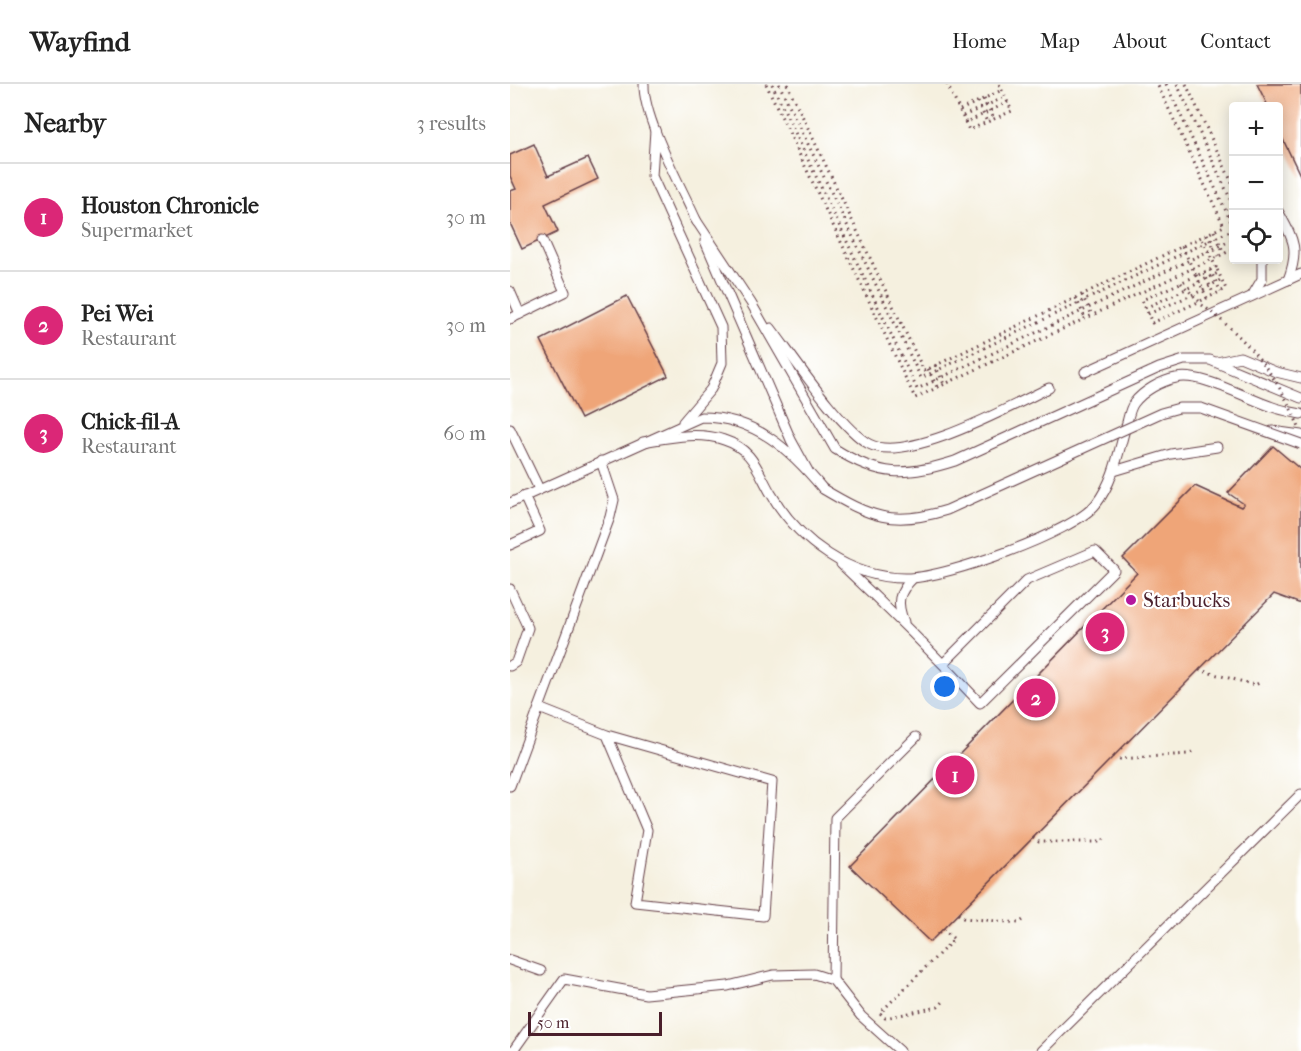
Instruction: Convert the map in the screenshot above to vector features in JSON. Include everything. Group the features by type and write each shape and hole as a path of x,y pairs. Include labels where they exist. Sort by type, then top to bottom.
{"lane":[{"path":"644,84 644,94 655,128 791,440 808,471"},
{"path":"655,128 652,176 721,327 722,363 711,389 681,424"},
{"path":"694,217 751,303 835,449 859,464 884,472 904,474 955,461 1159,368 1201,358 1217,362 1301,398"},
{"path":"1283,221 1294,242 1295,260 1288,280"},
{"path":"510,319 565,292 542,240"},
{"path":"1252,296 1262,279 1262,264"},
{"path":"1085,372 1301,274"},
{"path":"510,291 520,314"},
{"path":"751,303 850,429 869,444 887,449 910,447 935,440 1049,388"},
{"path":"1217,362 1240,357 1276,372 1301,378"},
{"path":"838,561 893,579 948,573 1077,521 1095,505 1114,471 1132,405 1146,391 1177,378 1197,378 1271,406 1301,414"},
{"path":"510,503 681,424 701,417 724,417 750,424 776,442 808,471 823,489 860,511 879,517 926,517 947,510 1161,413 1179,408 1201,408 1301,444"},
{"path":"510,429 539,489"},
{"path":"1261,430 1301,433"},
{"path":"643,442 683,436 705,437 724,440 744,451 758,466 770,492 797,529 815,546 838,561 905,624 980,703 1114,570 1095,551 1027,580 943,664"},
{"path":"1114,471 1171,454 1217,447"},
{"path":"510,786 610,518 614,500 601,461"},
{"path":"510,545 540,531 524,496"},
{"path":"905,624 898,605 900,591 913,578"},
{"path":"510,589 528,628 516,662 510,666"},
{"path":"539,708 607,735 772,782 763,916 635,902 647,830 607,735"},
{"path":"833,980 835,818 916,737"},
{"path":"1041,1051 1301,794"},
{"path":"510,960 542,971"},
{"path":"513,1051 564,978 646,994 728,986 773,975 814,974 833,980 861,1016 900,1051"}],"path":[{"path":"766,84 915,398 1229,251"},
{"path":"772,84 917,389 1229,241"},
{"path":"779,84 921,378 1229,231"},
{"path":"787,84 924,371 1224,226 1157,84"},
{"path":"947,84 960,111 1002,90 999,84"},
{"path":"947,84 963,116 1005,97 999,84 1012,111 969,130 947,84"},
{"path":"947,84 966,123 1009,103 999,84"},
{"path":"1166,84 1229,220"},
{"path":"1177,84 1229,198"},
{"path":"1186,84 1229,178"},
{"path":"984,99 994,119"},
{"path":"978,102 987,122"},
{"path":"1214,231 1224,253"},
{"path":"1207,234 1218,256"},
{"path":"1201,237 1216,267 1210,270 1204,273 1142,300 1152,323 1226,289 1212,259"},
{"path":"1205,244 1219,273 1213,276 1207,279 1144,307 1148,315 1223,281 1212,259 1208,251"},
{"path":"1182,246 1196,276"},
{"path":"1185,253 1199,282"},
{"path":"1189,260 1203,290"},
{"path":"1192,268 1207,298"},
{"path":"1210,270 1221,292"},
{"path":"1204,273 1214,295"},
{"path":"1181,283 1202,305 1233,329 1274,375 1301,433"},
{"path":"1082,295 1092,315"},
{"path":"1076,298 1085,318"},
{"path":"934,365 944,384"},
{"path":"928,369 937,387"},
{"path":"1199,670 1255,685 1261,681"},
{"path":"1114,756 1120,759 1188,754 1195,750"},
{"path":"1033,838 1039,842 1101,842 1107,837"},
{"path":"958,914 963,918 1019,923 1026,918"},
{"path":"943,929 954,939 880,1013 885,1018 938,1007 945,1000"}],"building":[{"path":"1257,84 1301,84 1301,177 1283,139 1283,102 1266,102"},
{"path":"534,144 548,176 588,158 598,179 545,204 558,232 522,249 510,223 510,191 516,189 510,176 510,155"},
{"path":"627,296 668,376 581,419 541,340"},
{"path":"1273,446 1301,470 1301,604 1274,594 930,942 850,866 1137,573 1123,558 1195,486 1241,507 1244,504 1228,493"}],"place":[{"name":"Starbucks","path":"1131,600"},
{"name":"Chick-fil-A","path":"1105,632"},
{"name":"Pei Wei","path":"1036,698"},
{"name":"Houston Chronicle","path":"955,775"}]}
